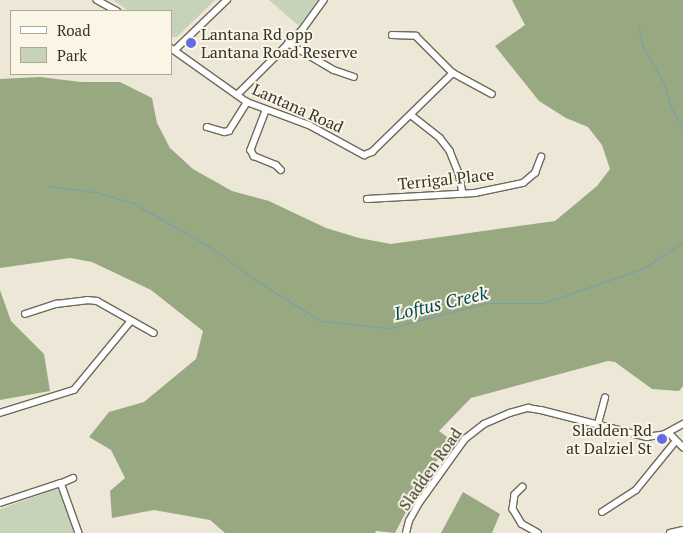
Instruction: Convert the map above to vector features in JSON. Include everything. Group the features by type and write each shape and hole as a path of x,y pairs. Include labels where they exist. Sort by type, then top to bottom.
{"street":[{"path":"97,0 115,10"},
{"path":"173,49 227,0"},
{"path":"237,95 308,23 324,0"},
{"path":"392,36 416,36 453,73 492,94"},
{"path":"288,43 334,70 354,77"},
{"name":"Lantana Road","path":"173,49 247,102 266,111 309,126 367,155 411,115"},
{"path":"453,73 411,115 440,138 450,151 460,173 463,194"},
{"path":"207,127 227,132 232,128 247,102"},
{"path":"266,111 252,143 251,150 254,156 276,165 281,170"},
{"name":"Terrigal Place","path":"367,199 463,194 523,183 535,173 541,157"},
{"path":"25,314 56,304 87,300 97,301 130,322 154,333"},
{"path":"0,413 74,390 130,322"},
{"path":"598,424 605,398"},
{"name":"Sladden Road","path":"406,533 409,521 419,503 470,434 484,424 528,408 647,436 668,433 683,424"},
{"path":"668,433 683,447"},
{"path":"602,512 636,490 676,441"},
{"path":"0,502 73,478"},
{"path":"62,483 79,533"},
{"path":"523,487 515,495 513,509 522,524 538,533"},
{"path":"670,533 680,531"}],"green space":[{"path":"113,0 215,0 177,37 172,37 172,10 128,10"},
{"path":"269,0 318,0 299,26"},
{"path":"512,0 683,0 683,386 679,391 652,389 615,362 608,361 471,398 439,431 454,442 426,473 395,533 376,531 375,533 225,533 210,520 154,510 112,518 110,491 125,478 111,450 89,437 109,412 144,402 196,359 203,331 151,290 92,262 70,258 0,268 0,79 40,77 81,82 120,82 152,98 157,123 170,148 193,169 232,191 269,201 326,228 359,238 391,244 555,221 597,186 610,169 602,145 588,127 566,118 539,101 495,46 525,25"},
{"path":"0,290 11,321 44,354 50,391 0,400"},
{"path":"56,489 60,492 74,533 0,533 0,509"},
{"path":"463,492 500,514 492,533 441,533"}],"waterway":[{"path":"639,27 642,44 664,84 671,107 683,128"},
{"name":"Loftus Creek","path":"48,186 95,192 133,203 207,245 257,281 321,321 389,328 486,303 543,303 642,269 683,242"}],"place":[{"name":"Lantana Rd opp Lantana Road Reserve","path":"191,43"},
{"name":"Sladden Rd at Dalziel St","path":"662,439"}]}
